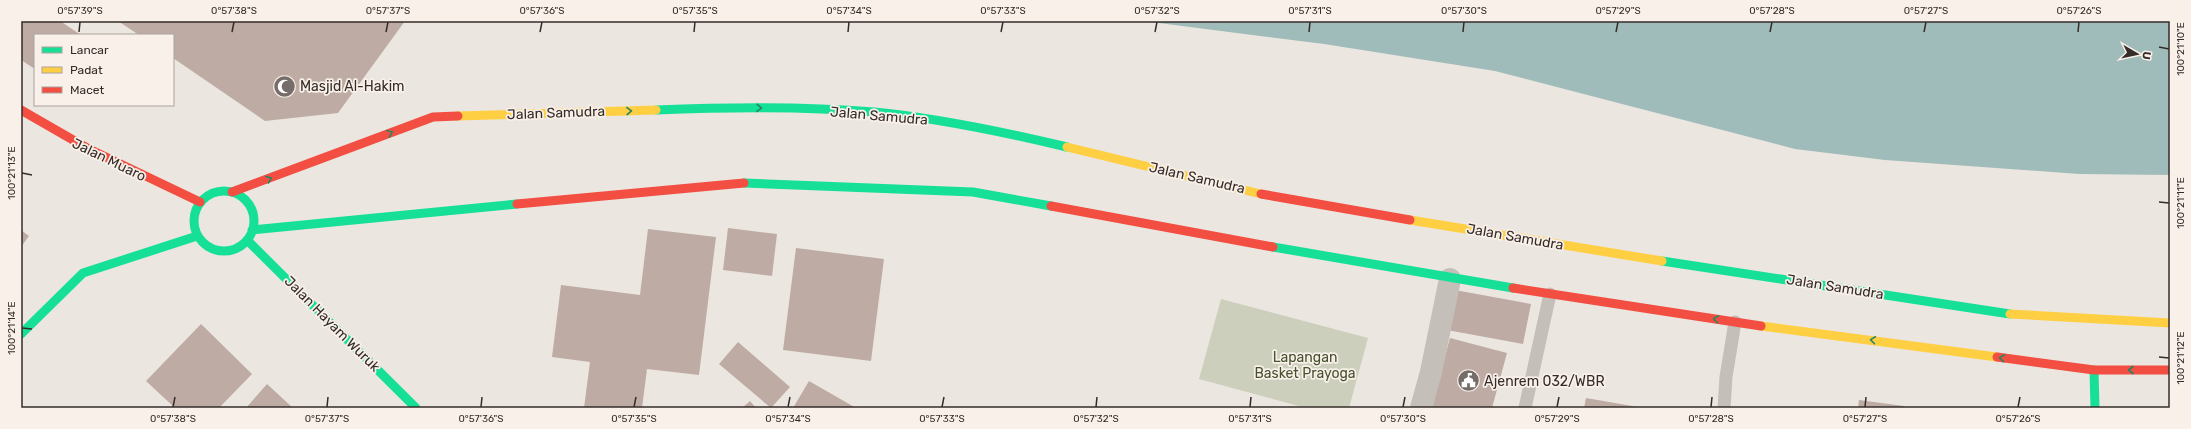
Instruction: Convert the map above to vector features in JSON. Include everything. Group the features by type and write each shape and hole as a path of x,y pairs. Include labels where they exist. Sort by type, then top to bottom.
{"main road":[{"name":"Jalan Samudra","path":"232,192 433,117 740,107 874,112 993,130 1261,194 1540,242 2022,316 2170,324"},
{"name":"Jalan Muaro","path":"21,110 58,134 86,149 128,170 200,202"},
{"path":"252,230 735,184 766,183 972,192 1450,279 1735,322 2094,370 2170,370"},
{"path":"218,191 232,192 243,197 250,206 254,218 252,230 248,240 236,249 221,251 207,246 197,236 194,225 195,213 200,202 218,191"},
{"path":"21,334 83,273 197,236"},
{"name":"Jalan Hayam Wuruk","path":"248,240 416,408"},
{"path":"2094,370 2095,408"}],"street":[{"path":"1421,408 1431,372 1450,279"}],"lane":[{"path":"1525,408 1550,294"},
{"path":"1724,408 1726,377 1735,322"}],"green space":[{"name":"Lapangan Basket Prayoga","path":"1221,299 1368,338 1349,408 1306,408 1199,379"}],"water":[{"path":"1143,21 2170,21 2170,175 2079,174 1885,160 1795,149 1495,71 1324,44"}],"building":[{"path":"21,21 60,21 80,34 34,34 34,68 21,60"},
{"name":"Masjid Al-Hakim","path":"118,21 405,21 338,113 265,121 174,59 174,34 138,34"},
{"path":"728,228 777,234 772,276 723,270"},
{"path":"648,229 716,237 699,375 647,369 642,408 584,408 590,362 552,357 561,285 640,295"},
{"path":"21,230 29,236 21,247"},
{"path":"796,248 884,259 871,361 783,350"},
{"path":"1455,290 1531,304 1523,344 1447,330"},
{"path":"201,324 252,374 219,408 175,408 146,381"},
{"name":"Ajenrem 032/WBR","path":"1450,338 1507,353 1492,408 1431,408"},
{"path":"738,342 790,387 771,408 719,364"},
{"path":"809,381 856,408 793,408"},
{"path":"267,384 293,408 246,408"},
{"path":"1586,398 1638,407 1638,408 1584,408"},
{"path":"1859,400 1904,406 1904,408 1858,408"},
{"path":"750,401 756,408 742,408"}],"traffic: fast":[{"path":"656,110 765,108 874,112 971,126 1067,147"},
{"path":"744,183 973,192 1051,206"},
{"path":"224,191 241,196 249,204 254,221 249,238 241,246 224,251 207,246 199,238 194,221 199,204 207,196 224,191"},
{"path":"252,230 517,204"},
{"path":"21,334 83,273 197,236"},
{"path":"247,240 416,408"},
{"path":"1273,247 1513,288"},
{"path":"1662,261 2010,314"},
{"path":"2094,370 2095,408"}],"traffic: slow":[{"path":"458,116 656,110"},
{"path":"1067,147 1261,194"},
{"path":"1410,220 1662,261"},
{"path":"2010,314 2170,323"},
{"path":"1761,326 1997,357"}],"traffic: jam":[{"path":"21,110 87,148 200,202"},
{"path":"232,192 433,117 458,116"},
{"path":"517,204 744,183"},
{"path":"1261,194 1410,220"},
{"path":"1051,206 1273,247"},
{"path":"1513,288 1761,326"},
{"path":"1997,357 2094,370 2170,370"}],"place":[{"name":"Masjid Al-Hakim","path":"285,86"},
{"name":"Ajenrem 032/WBR","path":"1469,381"}]}
